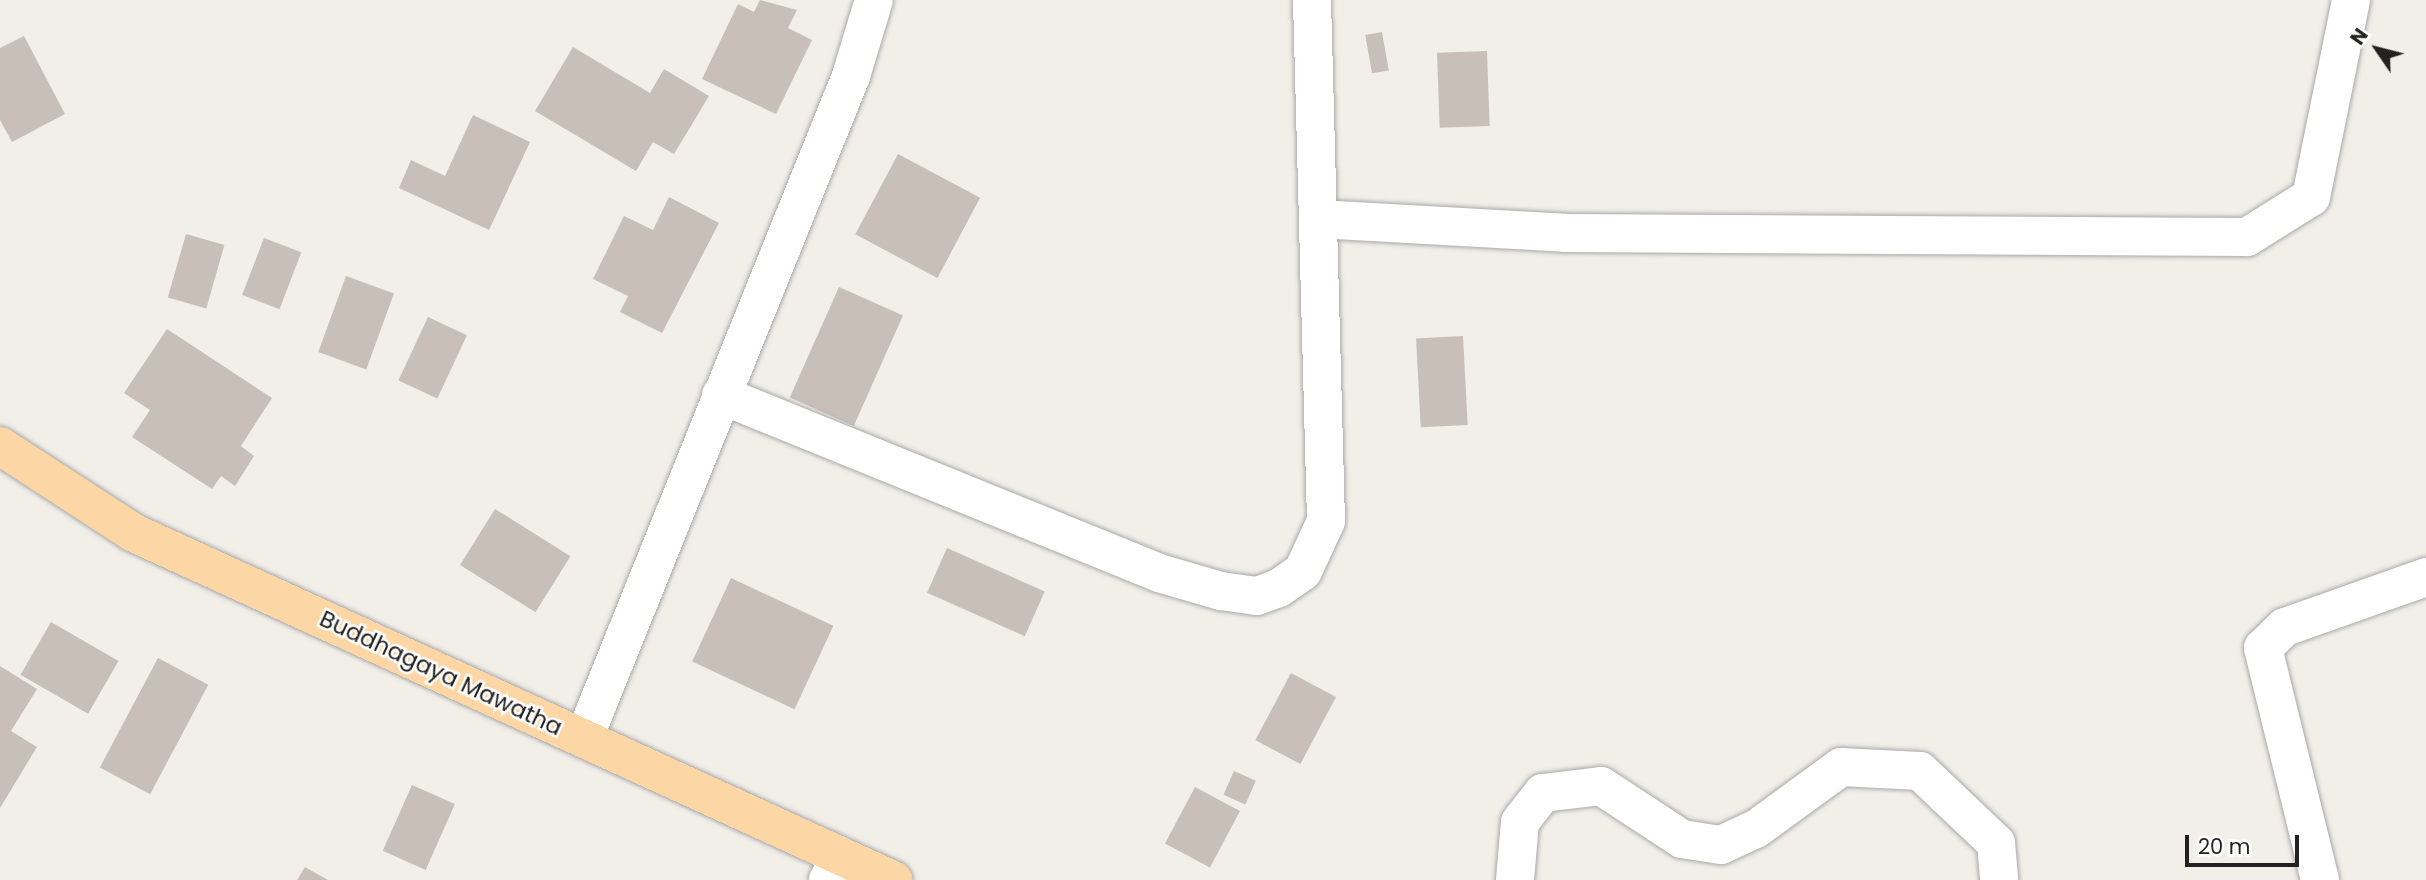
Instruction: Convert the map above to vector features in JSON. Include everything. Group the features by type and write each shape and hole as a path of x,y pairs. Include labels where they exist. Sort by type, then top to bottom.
{"main road":[{"name":"Buddhagaya Mawatha","path":"0,446 134,533 584,738 834,868 893,880"}],"street":[{"path":"584,738 851,76 874,0"},
{"path":"721,395 1159,573 1257,596 1303,571 1326,521 1312,0"},
{"path":"1318,219 1565,233 2247,237 2311,197 2350,0"},
{"path":"2320,880 2263,649 2285,627 2426,577"},
{"path":"1515,880 1520,822 1543,793 1601,786 1682,839 1721,845 1756,829 1841,767 1920,771 1996,843 2000,880"}],"building":[{"path":"760,0 797,10 788,28 812,40 776,114 702,79 738,4 754,12"},
{"path":"1382,32 1389,70 1372,73 1365,35"},
{"path":"24,36 65,114 12,142 0,120 0,48"},
{"path":"573,47 650,93 664,69 709,96 674,154 653,142 636,171 535,111"},
{"path":"1487,51 1490,126 1440,128 1437,53"},
{"path":"473,115 530,142 489,230 399,188 411,160 445,176"},
{"path":"898,154 980,198 937,278 855,234"},
{"path":"669,197 719,223 662,333 620,312 628,296 593,279 624,216 653,230"},
{"path":"186,234 224,245 206,308 168,297"},
{"path":"264,238 301,252 279,309 242,295"},
{"path":"346,276 394,293 366,370 318,352"},
{"path":"839,287 903,315 854,426 790,398"},
{"path":"428,317 467,335 437,399 398,380"},
{"path":"167,329 272,398 241,446 254,456 235,486 221,476 212,489 132,437 150,410 124,393"},
{"path":"1463,336 1468,425 1421,427 1416,338"},
{"path":"495,509 570,556 536,612 460,565"},
{"path":"947,548 1045,592 1025,636 927,593"},
{"path":"731,578 833,626 795,709 692,661"},
{"path":"51,622 119,661 88,714 20,675"},
{"path":"158,658 208,685 150,794 100,767"},
{"path":"0,666 37,689 11,731 37,747 0,808"},
{"path":"1291,673 1336,697 1300,764 1255,740"},
{"path":"1234,771 1256,781 1245,805 1223,795"},
{"path":"412,785 455,804 426,870 383,851"},
{"path":"1195,787 1240,811 1210,867 1165,844"},
{"path":"305,867 328,880 297,880"}]}
